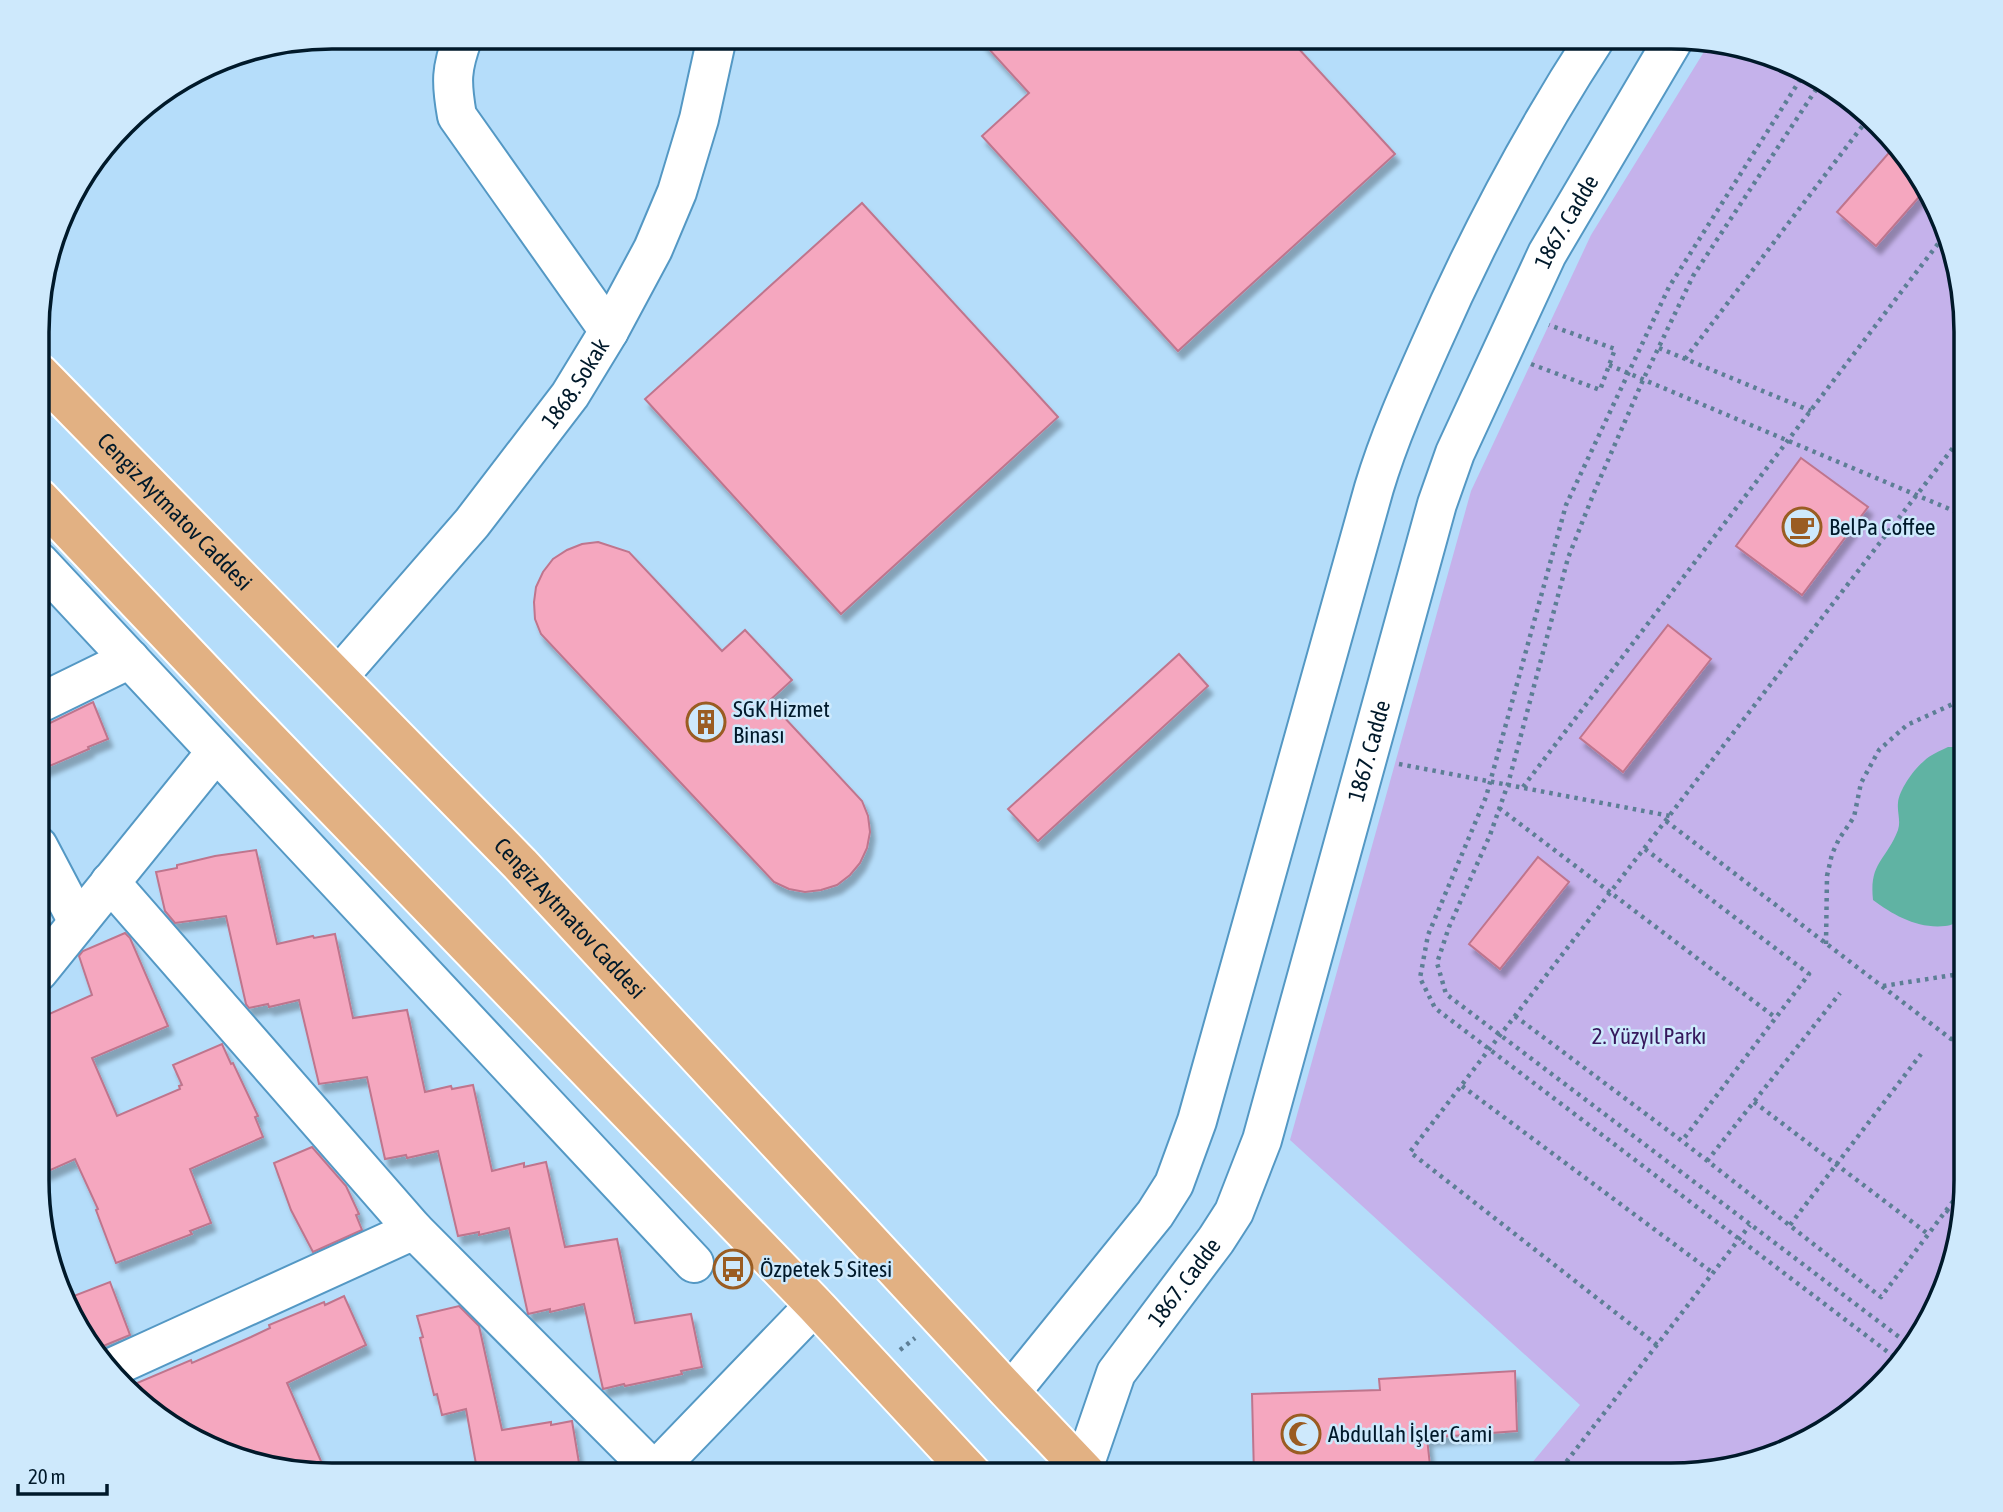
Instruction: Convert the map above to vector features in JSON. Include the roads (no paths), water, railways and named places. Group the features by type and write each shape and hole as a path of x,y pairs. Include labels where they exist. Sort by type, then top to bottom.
{"main road":[{"name":"Cengiz Aytmatov Caddesi","path":"49,383 520,864 1077,1463"},
{"path":"49,509 815,1305 953,1463"}],"street":[{"path":"459,49 451,84 457,116 609,331"},
{"name":"1868. Sokak","path":"338,677 472,523 570,395 609,331 653,249 677,192 699,119 714,49"},
{"path":"1010,1393 1155,1214 1174,1184 1197,1121 1390,437 1453,295 1502,194 1589,49"},
{"name":"1867. Cadde","path":"1089,1463 1116,1373 1216,1240 1234,1212 1249,1177 1262,1140 1437,504 1455,453 1547,254 1668,49"},
{"path":"52,596 130,659 694,1263"},
{"path":"49,699 130,659"},
{"path":"49,958 216,752"},
{"path":"49,867 78,922"},
{"path":"110,882 414,1230 642,1463"},
{"path":"117,1365 414,1230"},
{"path":"662,1463 815,1305"}],"place":[{"name":"BelPa Coffee","path":"1802,527"},
{"name":"SGK Hizmet Binası","path":"706,722"},
{"name":"Özpetek 5 Sitesi","path":"733,1269"},
{"name":"Abdullah İşler Cami","path":"1301,1434"}],"park label":[{"name":"2. Yüzyıl Parkı","path":"1649,1036"}]}
